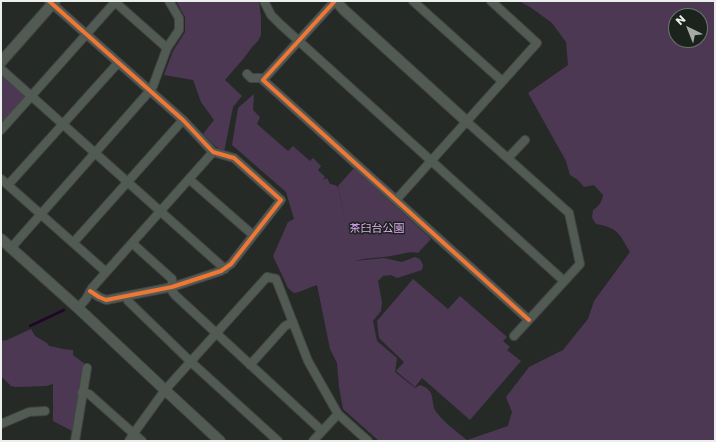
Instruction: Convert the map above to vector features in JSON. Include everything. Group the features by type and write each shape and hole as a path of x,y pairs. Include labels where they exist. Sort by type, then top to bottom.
{"street":[{"path":"11,248 153,86 167,48 179,30 179,18 169,1"},
{"path":"264,1 275,20 564,281"},
{"path":"263,80 335,1 569,213 580,264 514,336"},
{"path":"413,1 502,81"},
{"path":"396,200 537,43 491,1"},
{"path":"1,62 52,2 86,35 183,120 213,152 234,158 281,200 231,264 225,269 172,287 103,300 90,291"},
{"path":"1,130 115,2 167,48"},
{"path":"8,185 118,63"},
{"path":"1,70 225,269"},
{"path":"246,74 252,78 261,78 529,320"},
{"path":"73,243 183,120"},
{"path":"508,158 525,140"},
{"path":"78,308 106,272 213,152"},
{"path":"1,179 106,272"},
{"path":"189,179 253,235"},
{"path":"1,239 78,308 220,441"},
{"path":"132,243 172,279 172,291 175,295 322,431"},
{"path":"129,441 165,390 267,277 276,279 308,361 338,414 368,441"},
{"path":"127,296 128,301 191,362 278,441"},
{"path":"250,365 285,326 292,322"},
{"path":"75,441 87,368"},
{"path":"82,392 89,394 142,441"},
{"path":"1,424 29,412 45,411"},
{"path":"313,441 338,414"}],"green space":[{"path":"176,1 259,1 261,35 258,41 225,80 242,96 233,107 224,152 215,146 203,134 214,120 201,102 193,80 164,75 173,51 185,32 185,17"},
{"name":"茶臼台公園","path":"519,1 715,1 715,441 379,441 343,409 337,363 330,349 317,285 294,293 288,288 273,256 288,222 294,219 286,192 232,145 238,108 254,94 253,110 260,117 257,124 288,151 293,146 310,161 313,158 321,166 318,170 325,177 323,180 327,178 330,184 338,187 349,235 338,186 354,168 431,239 418,253 410,252 355,261 384,258 402,262 415,257 420,259 423,265 422,270 397,278 391,275 383,276 378,281 382,302 381,311 373,321 377,341 397,358 395,372 415,388 420,385 429,390 437,413 467,440 508,426 512,412 506,397 529,367 563,350 588,319 594,301 630,252 618,233 614,230 596,224 592,218 593,210 600,204 603,195 594,185 584,187 578,180 570,175 566,161 528,93 568,65 566,42 552,23"},
{"path":"2,75 24,94 24,99 1,125 1,76"},
{"path":"413,279 448,309 460,296 507,337 503,341 510,347 507,350 521,361 470,420 422,378 415,387 396,371 404,362 379,338 377,321"},
{"path":"31,329 35,336 47,343 49,346 73,350 73,355 85,364 74,432 53,421 53,384 46,386 15,387 11,386 1,376 1,341 7,340"}],"waterway":[{"path":"30,326 64,310"}],"cycle path":[{"path":"49,1 183,120 213,152 234,158 281,200 231,264 221,271 172,287 106,300 90,291"},
{"path":"335,1 263,80 529,320"}]}
